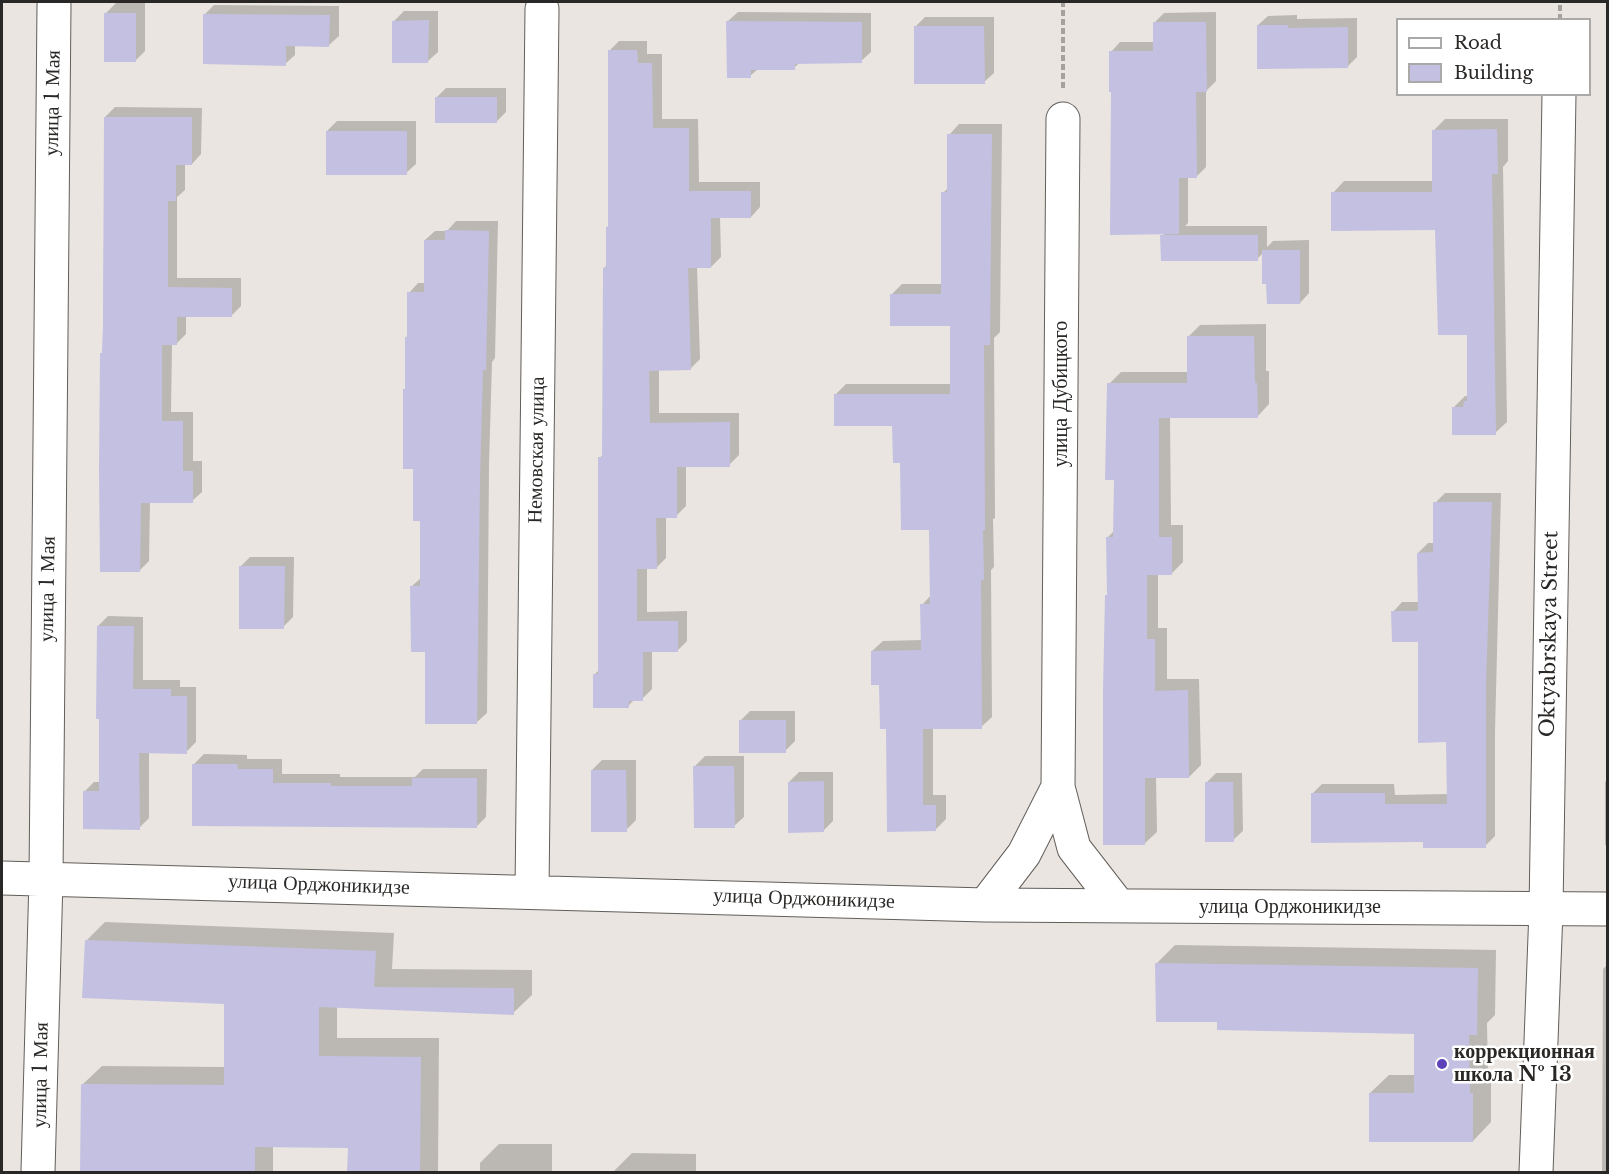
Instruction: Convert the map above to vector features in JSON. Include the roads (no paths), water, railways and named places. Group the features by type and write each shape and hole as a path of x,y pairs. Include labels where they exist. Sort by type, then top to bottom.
{"street":[{"name":"улица 1 Мая","path":"38,1173 46,878 54,5"},
{"name":"Немовская улица","path":"532,891 542,9"},
{"name":"Oktyabrskaya Street","path":"1536,1173 1546,910 1559,96"},
{"name":"улица Дубицкого","path":"1063,119 1058,787 1074,848 1119,906"},
{"name":"улица Дубицкого","path":"985,905 1024,854 1058,787"},
{"name":"улица Орджоникидзе","path":"2,878 985,905 1608,909"}],"place":[{"name":"коррекционная школа № 13","path":"1442,1064"}]}
